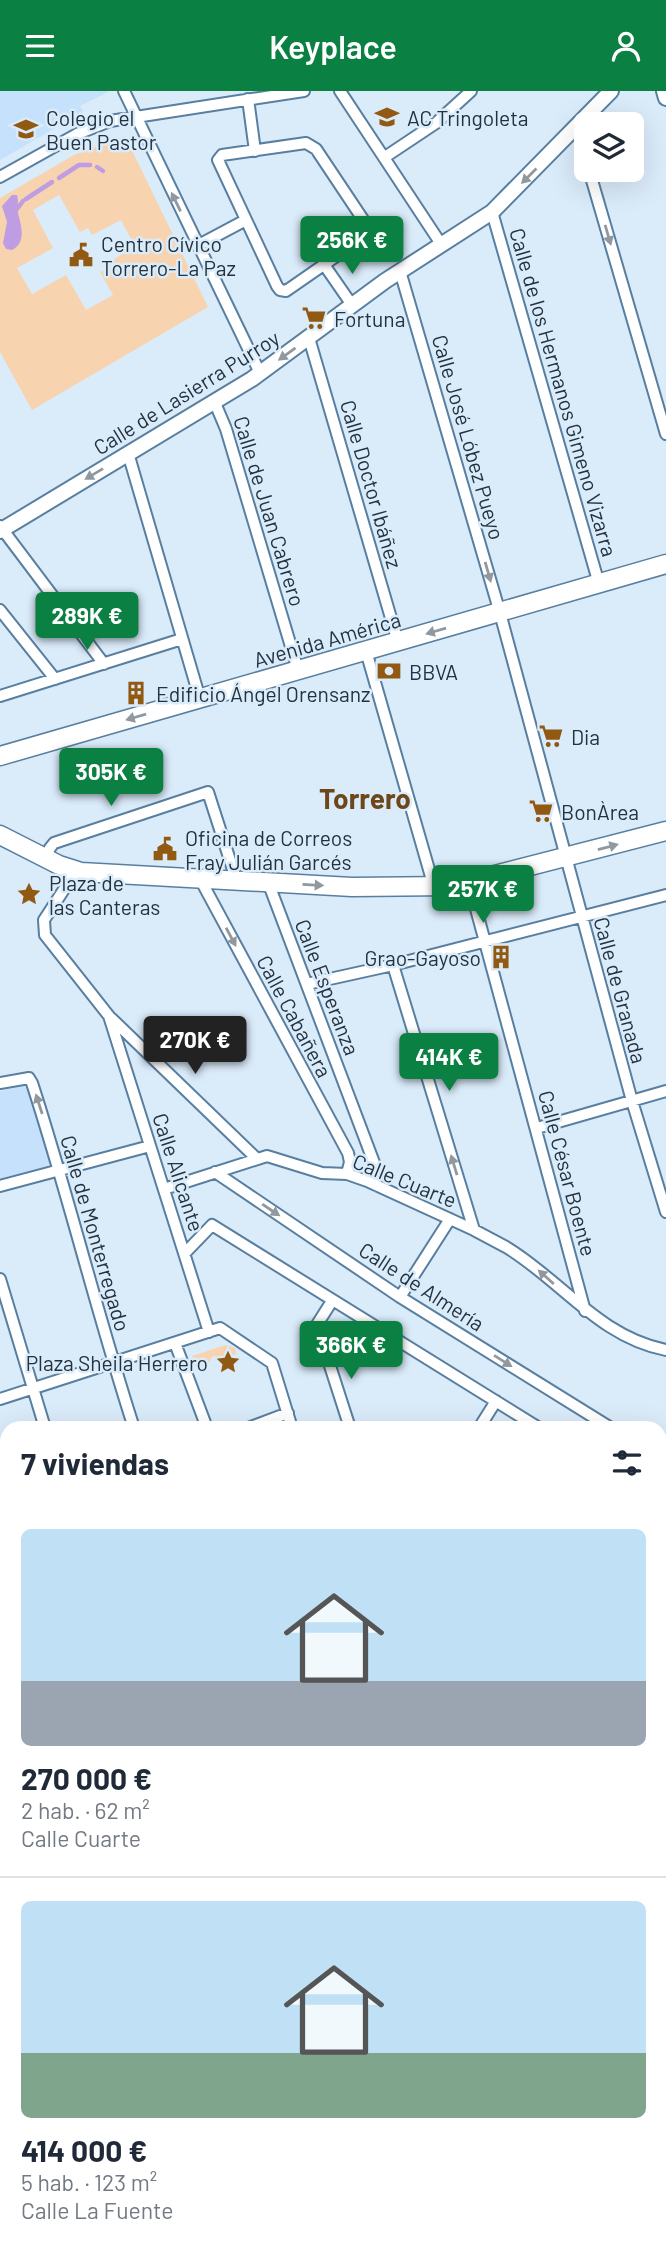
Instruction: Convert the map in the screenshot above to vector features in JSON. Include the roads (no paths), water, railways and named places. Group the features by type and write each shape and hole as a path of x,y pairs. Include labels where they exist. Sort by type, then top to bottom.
{"main road":[{"name":"Avenida América","path":"0,756 666,565"},
{"path":"0,835 76,871 352,887 434,887 469,883 666,831"}],"street":[{"path":"124,91 260,373"},
{"path":"0,177 85,130 118,118 304,91"},
{"path":"340,91 441,244"},
{"path":"386,157 443,118 471,91"},
{"path":"664,91 666,98"},
{"name":"Calle de Lasierra Purroy","path":"592,112 610,92"},
{"path":"248,100 255,151"},
{"name":"Calle de Lasierra Purroy","path":"1,529 215,403 400,271 492,212 574,131"},
{"path":"312,145 366,224 365,235 361,239 291,289 280,290 244,221 218,160 222,155 255,151 312,145"},
{"path":"592,182 666,434"},
{"name":"Calle de los Hermanos Gimeno Vizarra","path":"492,212 599,584"},
{"path":"197,246 244,221"},
{"path":"325,266 352,305"},
{"name":"Calle José Lóbez Pueyo","path":"400,271 500,613 567,858"},
{"name":"Calle Doctor Ibáñez","path":"309,338 398,642"},
{"name":"Calle de Juan Cabrero","path":"215,403 226,429 298,670"},
{"path":"128,453 200,699"},
{"path":"1,529 104,664"},
{"path":"0,610 55,679"},
{"path":"0,696 182,639"},
{"path":"366,651 434,887"},
{"path":"46,858 54,843 208,792 236,879"},
{"name":"Calle de Granada","path":"567,858 632,1101 666,1212"},
{"name":"Calle Alicante","path":"76,871 44,920 43,931 48,941 109,1016 209,1332"},
{"name":"Calle Cabañera","path":"199,877 348,1153 349,1167 346,1174"},
{"name":"Calle Esperanza","path":"268,882 376,1168 376,1185"},
{"name":"Calle César Boente","path":"469,883 585,1311"},
{"path":"307,984 393,965 666,895"},
{"path":"393,965 474,1230"},
{"path":"109,1016 256,1158 164,1189"},
{"name":"Calle de Monterregado","path":"0,1083 29,1078 60,1170 113,1364 133,1421"},
{"path":"537,1128 666,1091"},
{"path":"0,1186 150,1146"},
{"name":"Calle Cuarte","path":"256,1158 267,1156 322,1173 346,1174 474,1230 525,1259 585,1311 639,1342 666,1350"},
{"name":"Calle de Almería","path":"215,1172 400,1297 600,1421"},
{"path":"400,1297 450,1219"},
{"path":"185,1253 212,1225 528,1421"},
{"path":"0,1279 43,1421"},
{"path":"332,1301 311,1334 323,1343 348,1421"},
{"path":"0,1399 222,1329 270,1360 290,1421"},
{"path":"175,1343 204,1421"},
{"path":"483,1421 496,1401"},
{"path":"267,1421 288,1413"},
{"path":"432,2261 490,2261"}],"waterway":[{"path":"59,178 79,165 90,165"},
{"path":"97,167 103,171"},
{"path":"26,199 52,182"},
{"path":"17,209 23,201"}],"place":[{"name":"AC Tringoleta","path":"387,117"},
{"name":"Colegio el Buen Pastor","path":"26,129"},
{"name":"Centro Cívico Torrero-La Paz","path":"81,255"},
{"name":"Fortuna","path":"314,318"},
{"name":"BBVA","path":"389,671"},
{"name":"Edificio Ángel Orensanz","path":"136,693"},
{"name":"Dia","path":"551,736"},
{"name":"BonÀrea","path":"541,811"},
{"name":"Oficina de Correos Fray Julián Garcés","path":"165,849"},
{"name":"Plaza de las Canteras","path":"29,894"},
{"name":"Grao-Gayoso","path":"501,957"},
{"name":"Plaza Sheila Herrero","path":"228,1362"}],"district":[{"name":"Torrero","path":"365,798"}]}
